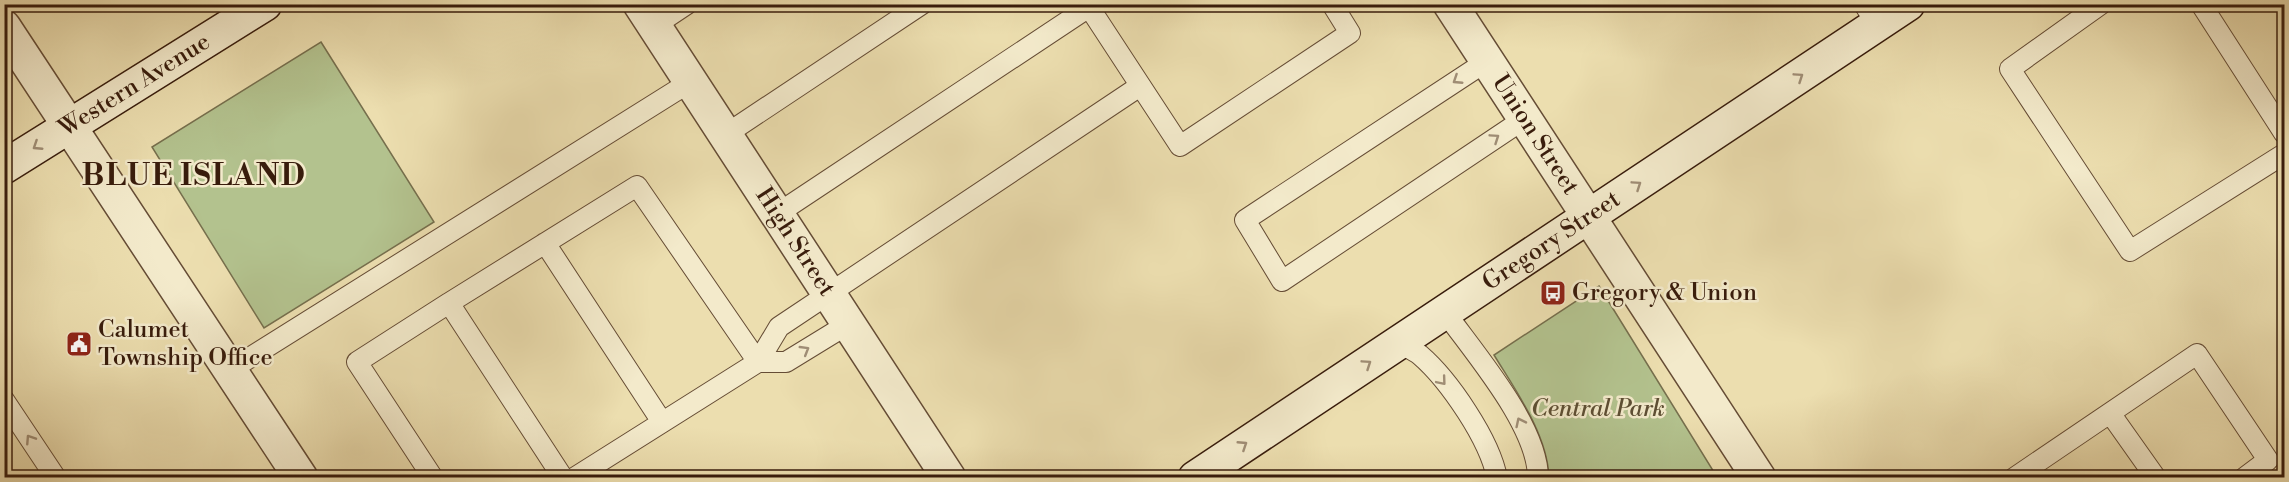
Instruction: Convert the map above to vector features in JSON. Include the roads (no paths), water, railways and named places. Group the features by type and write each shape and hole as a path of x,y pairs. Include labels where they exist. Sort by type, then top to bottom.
{"street":[{"name":"Western Avenue","path":"4,167 265,4"},
{"name":"Union Street","path":"1450,4 1759,477"},
{"name":"Gregory Street","path":"1195,477 1588,217 1871,15 1908,4"},
{"name":"High Street","path":"647,15 949,477"},
{"path":"4,27 301,477"}],"lane":[{"path":"647,15 687,4"},
{"path":"725,135 922,4"},
{"path":"777,214 1091,6 1180,146 1350,33 1332,4"},
{"path":"2101,4 2010,69 2130,251 2284,154"},
{"path":"2201,4 2284,133"},
{"path":"1487,61 1245,220 1282,281 1524,119"},
{"path":"230,370 690,82"},
{"path":"574,477 758,362 779,327 1140,86"},
{"path":"433,477 357,362 637,186 758,362"},
{"path":"545,243 662,422"},
{"path":"449,303 563,477"},
{"path":"1445,312 1508,399 1533,450 1538,477"},
{"path":"758,362 786,362 849,324"},
{"path":"1399,343 1419,354 1480,432 1494,460 1497,477"},
{"path":"2014,477 2197,354 2268,460 2244,477"},
{"path":"4,400 56,477"},
{"path":"2110,413 2156,477"}],"place":[{"name":"Gregory & Union","path":"1553,293"},
{"name":"Calumet Township Office","path":"79,344"}],"district":[{"name":"BLUE ISLAND","path":"194,176"}],"park label":[{"name":"Central Park","path":"1598,409"}]}
